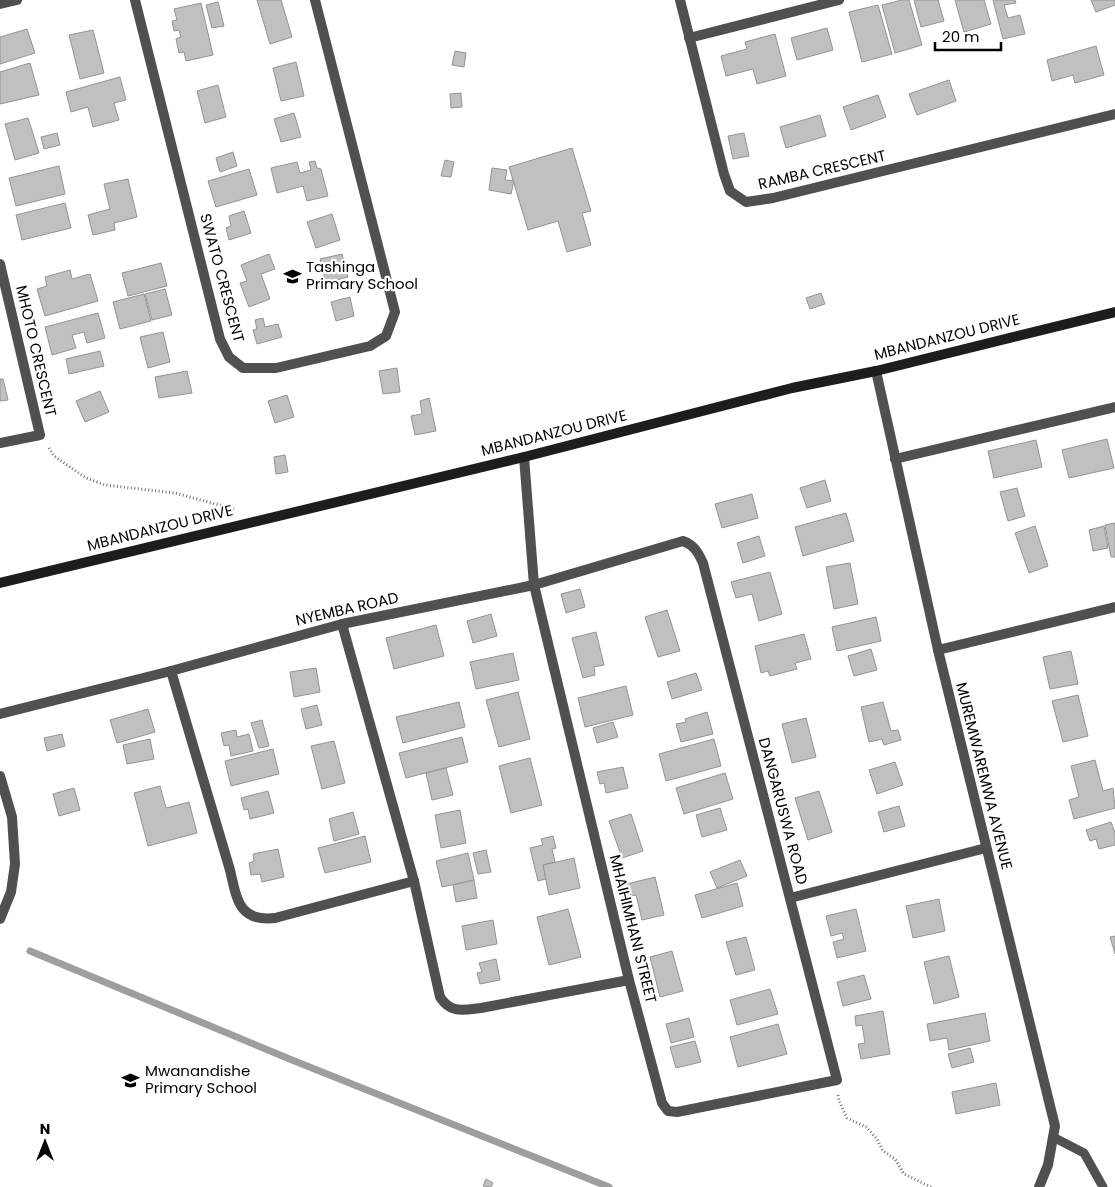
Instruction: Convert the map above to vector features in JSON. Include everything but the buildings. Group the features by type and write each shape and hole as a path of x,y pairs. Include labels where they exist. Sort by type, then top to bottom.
{"street":[{"path":"0,4 17,0"},
{"name":"SWATO CRESCENT","path":"135,0 220,339 229,356 243,368 276,368 370,346 386,336 394,312 315,0"},
{"name":"RAMBA CRESCENT","path":"680,0 724,174 730,191 746,202 773,198 1115,114"},
{"path":"689,38 839,0"},
{"name":"MHOTO CRESCENT","path":"0,264 40,434 0,443"},
{"name":"MBANDANZOU DRIVE","path":"0,584 524,457 792,388 876,370 1115,312"},
{"name":"MUREMWAREMWA AVENUE","path":"876,370 938,650 1055,1126 1048,1165 1039,1187"},
{"path":"896,459 1115,407"},
{"name":"MHAIHIMHANI STREET","path":"524,457 534,585 630,980 662,1103 668,1111 677,1112 837,1080"},
{"name":"NYEMBA ROAD","path":"0,714 172,671 342,624 534,585 683,541 690,543 698,551"},
{"name":"DANGARUSWA ROAD","path":"698,551 703,562 837,1080"},
{"path":"938,650 1115,607"},
{"path":"342,624 414,881 440,997 446,1006 457,1010 481,1008 630,980"},
{"path":"172,671 239,904 248,914 262,919 275,918 414,881"},
{"path":"0,776 12,817 15,864 11,892 0,919"},
{"path":"790,898 986,848"}],"lane":[{"path":"1053,1138 1084,1153 1103,1187"}],"path":[{"path":"40,434 54,456 86,478 105,485 175,493 238,510"},
{"path":"837,1080 839,1101 847,1118 866,1127 877,1139 883,1152 895,1159 904,1174 931,1187"}],"waterway":[{"path":"30,951 292,1060 609,1187"}],"place":[{"name":"Tashinga Primary School","path":"292,276"},
{"name":"Mwanandishe Primary School","path":"131,1080"}]}
